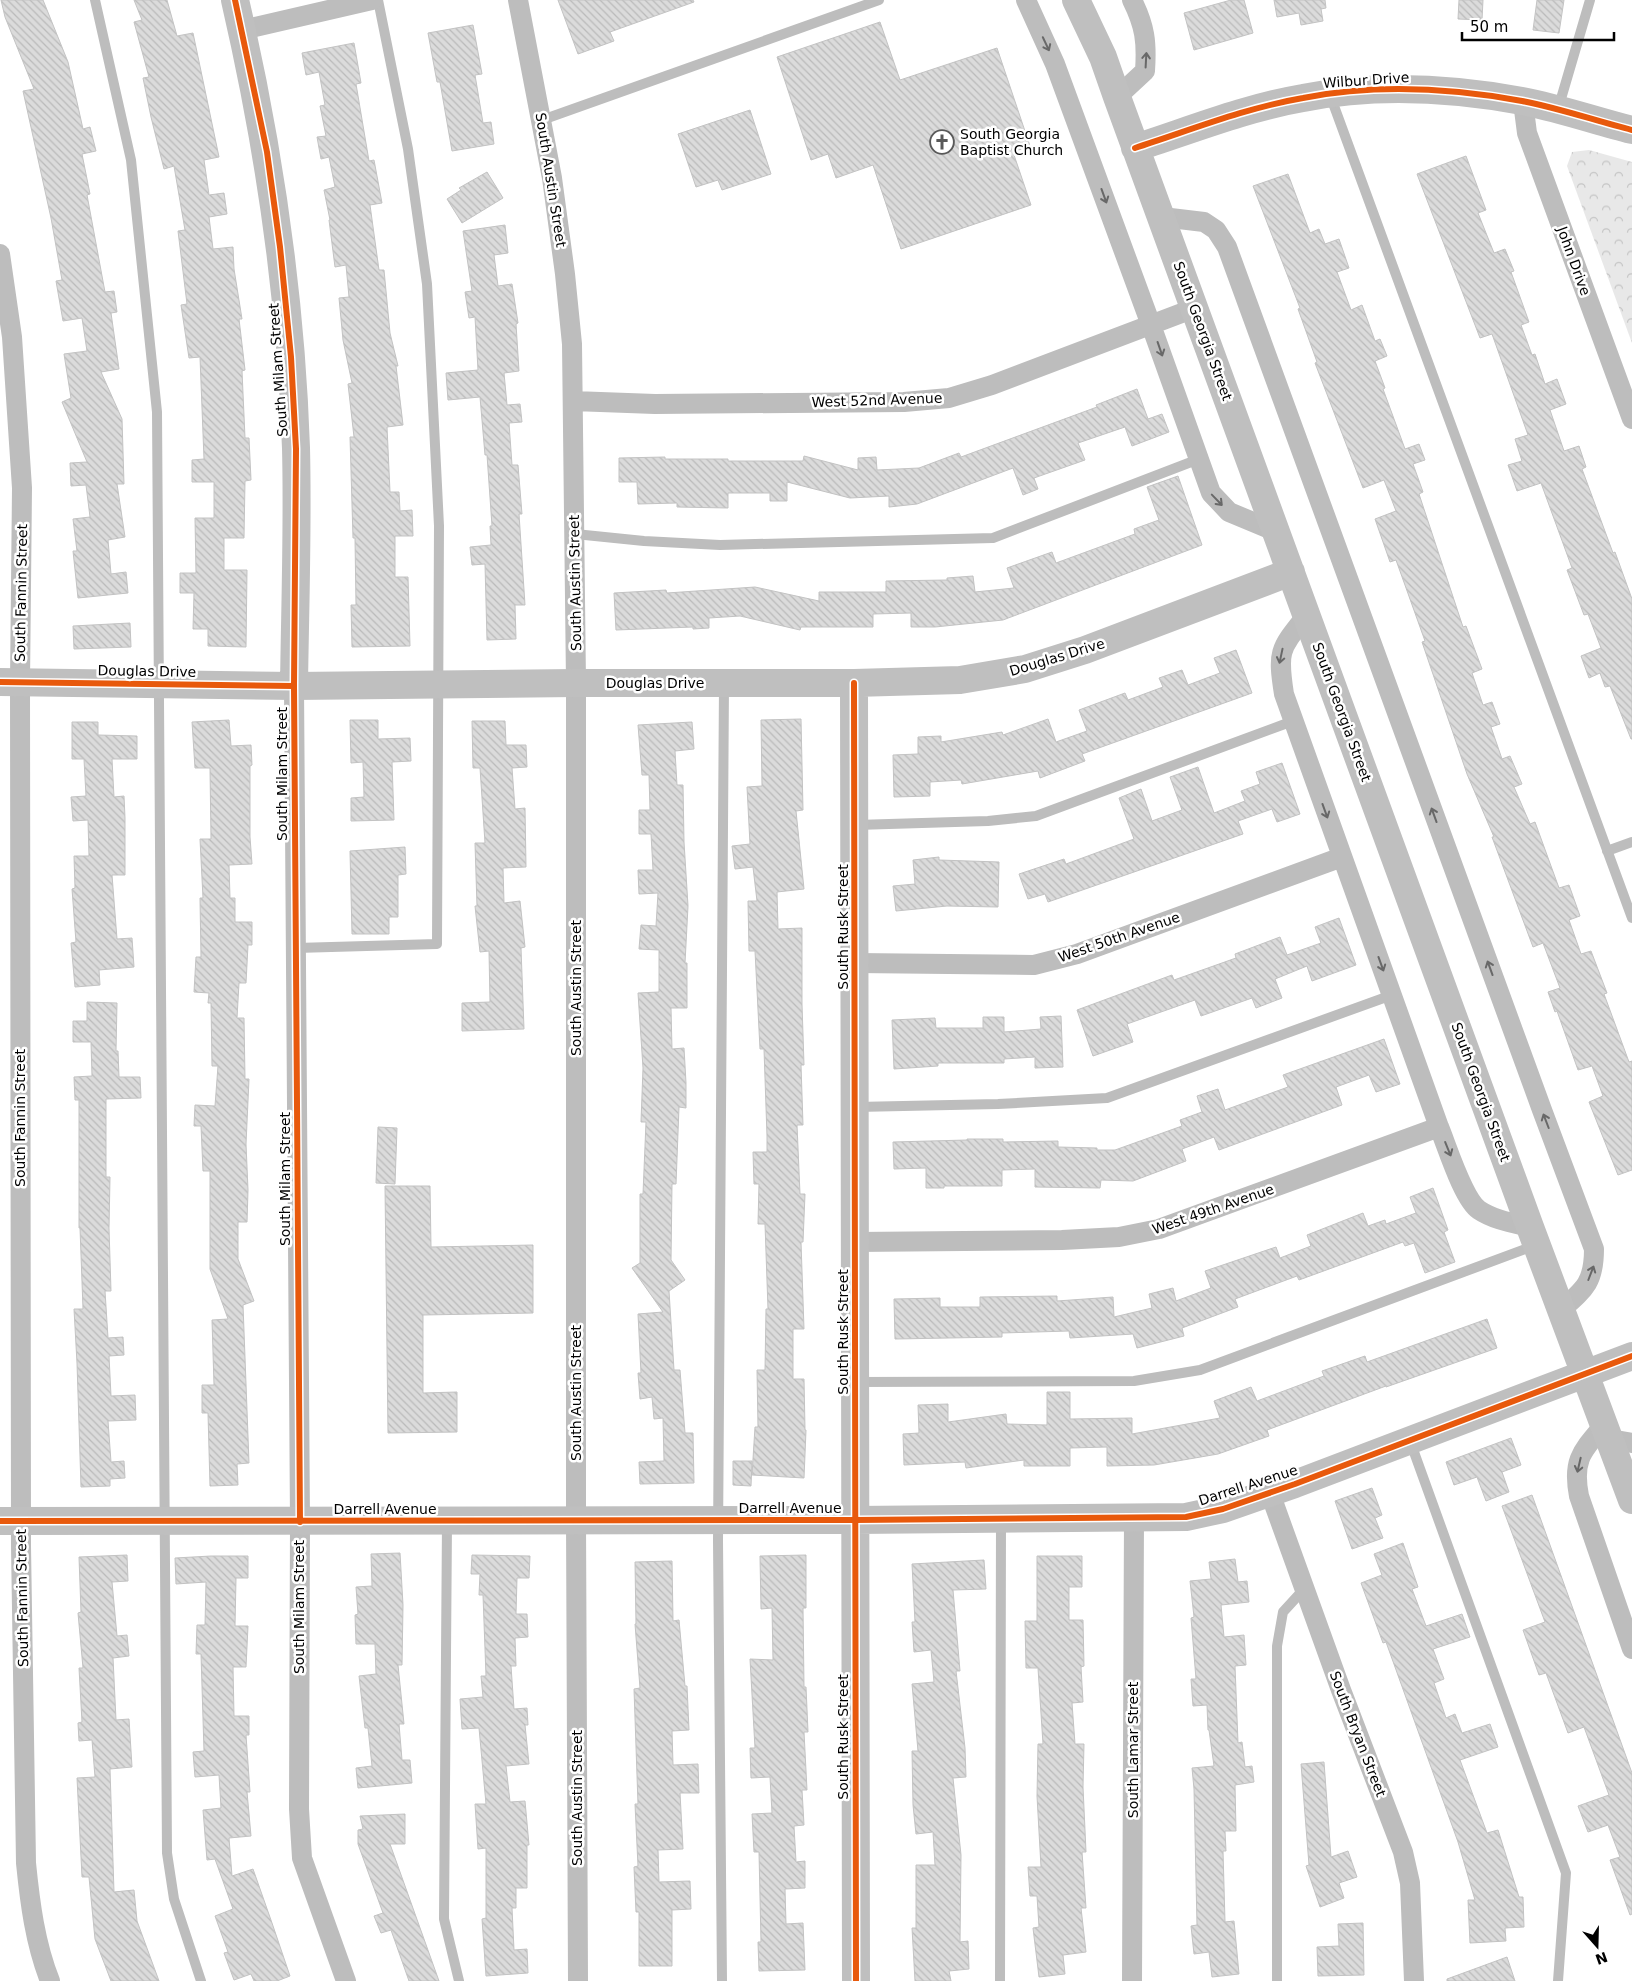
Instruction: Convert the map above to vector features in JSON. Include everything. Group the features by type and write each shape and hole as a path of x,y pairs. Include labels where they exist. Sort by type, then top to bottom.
{"street":[{"name":"South Milam Street","path":"235,0 267,152 280,247 291,357 296,449 294,686 300,1522 298,1809 302,1858 346,1981"},
{"path":"242,30 372,0"},
{"name":"South Austin Street","path":"518,0 552,178 572,344 574,401 578,1981"},
{"path":"1026,0 1055,64 1211,493 1229,512 1277,532"},
{"name":"South Georgia Street","path":"1076,0 1102,57 1162,217 1533,1236 1585,1374 1615,1435 1632,1500"},
{"path":"1117,97 1145,71 1146,45 1142,19 1132,0"},
{"name":"Wilbur Drive","path":"1135,148 1223,118 1303,98 1358,91 1418,90 1523,102 1632,130"},
{"name":"John Drive","path":"1523,102 1527,133 1632,419"},
{"path":"1162,217 1204,222 1216,230 1226,247 1594,1249 1594,1268 1585,1289 1561,1310"},
{"name":"South Fannin Street","path":"0,254 12,337 22,488 10,682 10,1521 26,1863 31,1908 44,1965 50,1981"},
{"name":"West 52nd Avenue","path":"574,401 655,404 894,402 949,398 992,385 1195,308"},
{"name":"Douglas Drive","path":"10,682 294,686 960,680 1025,670 1084,650 1291,572"},
{"path":"1306,616 1284,644 1279,665 1284,694 1439,1127 1464,1190 1477,1209 1533,1236"},
{"name":"South Rusk Street","path":"854,682 856,963 856,1981"},
{"name":"West 50th Avenue","path":"856,963 1034,965 1077,954 1342,857"},
{"name":"West 49th Avenue","path":"856,1242 1062,1240 1119,1237 1159,1230 1439,1127"},
{"name":"Darrell Avenue","path":"10,1521 300,1522 1186,1517 1223,1509 1270,1493 1632,1356"},
{"path":"1615,1435 1582,1451 1576,1478 1579,1496 1632,1649"},
{"name":"South Bryan Street","path":"1270,1493 1341,1690 1403,1852 1410,1883 1414,1981"},
{"name":"South Lamar Street","path":"1132,1981 1134,1518"}],"lane":[{"path":"95,0 131,160 157,412 157,684 167,1853 174,1899 201,1981"},
{"path":"296,948 438,944 439,526 427,284 408,149 378,0"},
{"path":"542,120 879,0"},
{"path":"1557,111 1590,0"},
{"path":"1330,94 1632,918"},
{"path":"575,534 644,541 720,545 993,538 1198,459"},
{"path":"722,1981 718,1520 724,683"},
{"path":"855,825 988,821 1036,816 1293,721"},
{"path":"1607,851 1632,842"},
{"path":"856,1107 998,1104 1107,1098 1392,994"},
{"path":"856,1382 1134,1382 1200,1370 1533,1236"},
{"path":"1410,1440 1566,1873 1558,1981"},
{"path":"1000,1981 1001,1519"},
{"path":"447,1521 444,1918 459,1981"},
{"path":"1277,1981 1276,1646 1283,1612 1305,1588"}],"green space":[{"path":"1589,150 1632,162 1632,343 1567,166 1572,152"}],"building":[{"path":"1,0 43,0 68,62 83,129 90,127 96,151 82,154 90,194 87,195 105,292 114,291 117,312 111,313 119,369 101,372 122,419 124,484 117,484 125,537 108,540 111,574 126,572 128,593 78,598 73,551 77,551 73,519 90,517 86,485 71,486 70,463 87,462 62,402 71,398 64,354 87,351 82,318 63,321 56,281 62,280 51,218 23,91 34,89 5,17"},
{"path":"134,0 167,0 177,36 193,33 219,157 204,160 209,195 224,193 227,214 209,217 213,249 233,247 234,269 242,319 239,319 245,370 242,371 245,438 249,438 251,480 245,481 244,538 224,538 224,570 247,570 246,647 208,646 208,629 193,629 194,593 180,593 180,573 196,573 195,518 214,518 214,482 192,482 192,460 204,459 200,357 189,358 181,305 187,304 178,231 185,230 174,166 164,169 151,117 143,78 149,77 134,22 142,20"},
{"path":"558,0 693,0 694,2 610,32 614,41 578,54"},
{"path":"1231,0 1244,0 1253,33 1194,50 1184,13"},
{"path":"1274,0 1325,0 1326,8 1321,9 1323,21 1301,25 1299,13 1277,17"},
{"path":"1459,0 1483,0 1482,20 1458,19"},
{"path":"1537,0 1564,0 1559,33 1533,30"},
{"path":"880,22 900,80 997,48 1030,146 1013,152 1031,205 901,249 873,165 836,178 828,154 811,160 777,57"},
{"path":"473,25 482,74 475,75 483,123 491,122 494,144 452,151 440,82 437,82 428,33"},
{"path":"354,43 361,83 356,84 369,161 374,160 382,203 370,205 379,270 384,270 390,333 398,366 396,366 403,425 387,427 390,492 399,492 400,511 412,510 413,536 395,536 395,577 408,577 410,646 352,647 351,605 356,605 350,437 354,437 348,384 352,383 343,340 339,298 349,297 346,265 335,267 330,220 324,190 335,187 329,157 321,159 317,137 326,136 320,106 325,105 319,72 306,75 302,53"},
{"path":"750,110 771,174 722,190 718,180 696,187 678,134"},
{"path":"1466,156 1486,210 1478,213 1494,253 1505,249 1514,271 1511,272 1529,322 1521,325 1532,355 1535,354 1545,384 1557,379 1566,404 1550,410 1564,451 1579,446 1586,467 1582,469 1632,599 1632,739 1610,686 1605,687 1600,673 1589,678 1581,656 1601,648 1588,614 1584,615 1567,570 1572,568 1541,483 1517,491 1508,465 1522,461 1515,439 1528,435 1492,334 1480,338 1417,174"},
{"path":"487,172 503,198 462,223 447,199 461,190 459,188"},
{"path":"1288,174 1310,233 1319,229 1325,244 1339,239 1349,268 1337,272 1351,310 1362,305 1375,341 1380,339 1387,356 1375,361 1405,449 1419,444 1425,460 1413,464 1423,492 1419,494 1463,627 1466,626 1482,669 1472,673 1483,705 1492,702 1500,724 1491,727 1502,759 1510,756 1522,784 1514,787 1530,824 1535,822 1559,888 1569,885 1580,916 1569,920 1581,954 1591,951 1607,993 1604,994 1629,1062 1632,1061 1632,1170 1618,1175 1589,1102 1603,1096 1592,1066 1578,1070 1557,1011 1555,1012 1548,992 1560,988 1543,943 1533,947 1492,837 1494,837 1467,774 1422,642 1425,641 1396,560 1390,562 1375,519 1396,511 1384,480 1363,488 1315,363 1317,362 1298,309 1300,308 1253,186"},
{"path":"505,225 508,253 494,255 498,286 512,284 518,323 516,324 519,371 504,373 507,405 520,404 522,422 509,423 512,465 518,465 522,514 519,514 525,605 515,605 516,639 487,640 485,564 472,565 470,547 491,545 490,526 492,526 487,455 485,455 480,397 448,400 446,373 478,370 475,317 469,318 465,292 472,291 463,231"},
{"path":"1137,389 1148,419 1162,414 1169,432 1132,446 1125,427 1078,443 1085,460 1034,478 1038,489 1023,495 1013,468 917,504 889,507 889,496 850,498 787,482 787,501 770,501 770,493 728,493 728,508 677,507 677,503 638,504 637,482 619,482 619,458 665,457 665,459 728,459 728,461 803,461 804,456 858,470 858,458 876,457 877,470 919,468 959,453 961,457 1097,407 1096,405"},
{"path":"1178,476 1202,545 1003,620 935,627 911,627 911,613 873,614 873,627 801,627 800,630 740,616 709,618 709,628 616,630 614,593 666,590 667,593 755,587 819,601 819,592 886,592 886,581 947,580 947,578 973,576 975,592 1014,588 1007,568 1052,552 1056,563 1135,534 1134,529 1159,520 1147,487"},
{"path":"130,623 131,647 74,649 73,626"},
{"path":"1236,650 1252,693 1082,754 1085,761 1040,778 1038,771 962,784 961,780 930,782 930,796 894,797 893,755 918,754 918,737 941,736 941,742 1002,732 1003,735 1048,719 1056,742 1087,731 1079,710 1125,693 1128,700 1163,687 1159,678 1182,670 1188,685 1220,673 1214,658"},
{"path":"801,719 803,810 796,811 804,889 777,892 778,929 802,928 804,1065 801,1065 803,1125 797,1125 800,1194 805,1194 803,1242 801,1242 804,1329 793,1329 793,1379 804,1379 806,1430 804,1478 752,1475 755,1427 758,1427 757,1370 765,1370 766,1309 768,1309 765,1224 758,1224 759,1184 754,1184 753,1152 767,1152 767,1136 764,1049 760,1049 755,951 749,951 748,901 757,901 753,867 735,869 732,846 750,844 747,787 762,786 761,720"},
{"path":"229,720 231,746 251,745 252,765 250,766 250,837 252,864 229,865 230,898 235,898 235,922 252,922 252,945 248,945 246,983 239,983 237,1018 244,1018 245,1079 249,1079 246,1144 247,1222 238,1222 238,1259 254,1301 243,1305 249,1463 237,1464 238,1485 210,1486 208,1413 202,1413 202,1385 214,1385 212,1320 228,1319 210,1269 210,1171 203,1171 201,1126 194,1126 195,1105 215,1106 218,1066 212,1066 211,1003 208,1003 209,993 194,992 196,957 201,957 200,898 203,898 200,839 211,839 210,768 195,768 192,722"},
{"path":"350,720 378,720 378,739 410,738 411,761 392,762 394,820 351,821 351,798 364,797 363,762 351,763"},
{"path":"472,721 505,721 506,745 526,745 527,767 512,768 515,809 525,808 526,867 503,868 504,903 520,901 525,947 521,948 524,1029 462,1031 462,1003 490,1002 489,951 480,952 475,906 477,906 475,843 485,843 480,768 473,768"},
{"path":"72,722 98,722 98,735 137,736 137,759 112,759 114,797 124,796 125,818 125,875 112,875 117,939 132,938 134,967 99,970 100,985 75,987 71,943 76,942 72,889 75,888 74,856 89,856 88,820 73,821 71,797 86,796 84,759 72,759"},
{"path":"692,722 694,749 675,751 677,785 683,785 688,906 685,963 687,963 687,1008 671,1008 672,1049 684,1048 686,1108 679,1107 676,1184 672,1184 671,1260 685,1280 669,1291 674,1370 680,1370 685,1433 693,1433 694,1483 640,1484 639,1462 664,1461 663,1418 654,1419 652,1397 640,1399 638,1373 641,1373 638,1314 663,1312 632,1268 640,1263 640,1194 643,1194 646,1122 641,1122 643,1068 638,993 659,992 659,950 639,949 641,925 656,926 658,893 639,894 638,870 653,870 651,834 639,834 639,810 650,810 649,775 642,775 638,725"},
{"path":"1282,763 1300,814 1277,822 1272,809 1238,821 1243,834 1048,902 1045,894 1028,899 1019,874 1064,859 1066,864 1134,839 1119,798 1141,789 1152,821 1182,810 1170,777 1198,767 1214,813 1245,801 1241,791 1260,784 1256,772"},
{"path":"405,847 406,874 398,875 398,917 389,917 389,934 352,934 350,851"},
{"path":"939,857 939,860 999,862 998,907 947,906 896,911 893,886 915,884 913,860"},
{"path":"1339,918 1356,965 1312,981 1307,966 1275,979 1282,998 1256,1008 1252,998 1201,1016 1195,1000 1127,1024 1133,1042 1093,1056 1077,1010 1172,975 1174,980 1236,958 1235,954 1280,937 1287,955 1321,943 1315,927"},
{"path":"87,1002 117,1003 116,1051 118,1051 119,1077 140,1077 141,1098 106,1099 106,1177 110,1177 111,1291 105,1291 108,1338 123,1337 124,1355 109,1356 111,1396 135,1395 136,1420 108,1421 111,1462 124,1461 125,1478 110,1479 110,1486 81,1487 74,1309 83,1309 79,1228 79,1100 75,1100 74,1077 92,1076 91,1042 73,1042 73,1021 87,1021"},
{"path":"1061,1016 1063,1067 1035,1068 1035,1057 1004,1059 1004,1063 938,1063 938,1066 894,1069 892,1020 935,1018 936,1028 983,1028 983,1017 1004,1017 1004,1032 1041,1029 1040,1017"},
{"path":"1384,1039 1400,1084 1376,1092 1369,1075 1336,1087 1342,1105 1219,1150 1214,1137 1182,1149 1186,1161 1133,1181 1101,1180 1100,1188 1035,1187 1035,1169 1002,1170 1002,1186 944,1186 944,1188 926,1188 926,1168 894,1169 893,1142 1003,1139 1003,1142 1058,1141 1058,1147 1115,1150 1182,1126 1180,1120 1202,1112 1197,1096 1218,1089 1225,1110 1288,1087 1283,1075"},
{"path":"378,1127 397,1128 395,1184 376,1183"},
{"path":"385,1186 430,1186 431,1247 533,1245 533,1313 423,1315 423,1393 457,1392 457,1432 388,1433"},
{"path":"1433,1188 1448,1230 1444,1232 1455,1262 1425,1273 1414,1243 1405,1246 1403,1242 1299,1280 1297,1276 1235,1299 1238,1307 1182,1328 1184,1336 1137,1348 1133,1334 1070,1338 1069,1331 1002,1333 1002,1337 895,1339 894,1299 940,1298 940,1307 980,1307 980,1297 1057,1296 1057,1301 1113,1297 1114,1317 1152,1308 1149,1294 1173,1288 1176,1301 1211,1288 1205,1271 1276,1247 1280,1258 1311,1246 1307,1235 1363,1213 1368,1226 1385,1220 1386,1224 1416,1213 1410,1197"},
{"path":"1487,1319 1497,1348 1267,1430 1269,1436 1218,1454 1154,1465 1107,1466 1107,1447 1070,1448 1070,1466 1024,1466 1024,1460 966,1468 965,1462 904,1465 903,1434 919,1433 918,1405 948,1404 948,1422 1006,1414 1007,1424 1047,1425 1047,1392 1070,1392 1070,1419 1132,1418 1132,1434 1220,1418 1214,1401 1251,1387 1257,1401 1324,1376 1322,1371 1365,1356 1367,1362"},
{"path":"1511,1438 1521,1465 1502,1472 1509,1492 1486,1501 1477,1477 1454,1485 1446,1462"},
{"path":"733,1461 752,1461 751,1486 733,1485"},
{"path":"1372,1488 1382,1515 1375,1518 1383,1538 1352,1549 1335,1501"},
{"path":"1532,1495 1632,1773 1632,1914 1630,1915 1610,1860 1620,1857 1608,1825 1588,1832 1578,1806 1609,1795 1584,1727 1568,1733 1546,1673 1539,1675 1523,1630 1545,1622 1502,1506"},
{"path":"1403,1543 1418,1587 1412,1589 1426,1626 1462,1614 1470,1637 1433,1649 1444,1679 1434,1683 1446,1718 1455,1714 1462,1733 1490,1724 1498,1747 1460,1760 1487,1833 1498,1830 1519,1897 1523,1897 1524,1927 1505,1928 1506,1941 1470,1943 1468,1900 1475,1900 1458,1842 1386,1642 1383,1643 1361,1583 1382,1575 1374,1554"},
{"path":"400,1553 403,1605 402,1665 398,1665 404,1724 399,1724 402,1760 410,1760 412,1783 358,1788 356,1768 372,1766 359,1676 376,1674 375,1644 356,1644 355,1615 358,1614 356,1587 372,1586 371,1554"},
{"path":"127,1555 128,1581 112,1582 117,1636 127,1635 129,1656 113,1658 116,1720 129,1719 132,1767 110,1769 114,1892 134,1890 137,1921 159,1981 111,1981 95,1939 89,1877 82,1877 77,1778 95,1777 92,1740 79,1741 78,1723 82,1722 79,1668 83,1668 78,1613 81,1612 79,1557"},
{"path":"472,1555 530,1556 529,1578 517,1578 516,1614 527,1614 528,1637 515,1638 516,1666 511,1666 514,1709 527,1708 528,1725 525,1725 529,1764 506,1766 510,1802 525,1801 529,1845 527,1845 527,1888 516,1888 516,1908 512,1908 514,1950 527,1949 528,1973 486,1976 482,1919 486,1918 486,1848 478,1849 475,1804 486,1804 479,1728 462,1729 460,1699 483,1697 481,1676 486,1676 483,1595 479,1595 480,1574 471,1574"},
{"path":"806,1555 806,1608 803,1608 804,1687 806,1687 808,1732 804,1732 807,1790 802,1790 804,1825 794,1826 796,1862 805,1861 805,1888 785,1889 786,1924 803,1923 805,1970 759,1971 758,1942 761,1942 759,1852 754,1852 752,1814 772,1813 770,1777 751,1778 750,1748 755,1748 750,1659 773,1660 772,1608 761,1609 760,1556"},
{"path":"248,1556 248,1578 236,1578 235,1626 248,1626 246,1667 233,1667 234,1716 249,1716 249,1735 246,1735 250,1792 247,1792 251,1836 229,1838 232,1876 253,1869 290,1976 277,1981 254,1981 251,1974 234,1980 224,1953 228,1952 215,1916 233,1909 215,1859 207,1860 203,1810 221,1808 219,1775 195,1777 193,1752 204,1751 201,1654 196,1654 197,1625 205,1625 206,1582 176,1584 175,1558"},
{"path":"1037,1556 1082,1556 1082,1587 1069,1587 1069,1620 1083,1620 1084,1666 1081,1667 1083,1702 1072,1703 1075,1744 1084,1744 1083,1787 1086,1852 1082,1852 1086,1908 1081,1908 1086,1952 1063,1955 1065,1974 1039,1977 1033,1928 1039,1927 1037,1896 1030,1896 1028,1867 1041,1867 1037,1796 1038,1744 1043,1744 1038,1668 1026,1668 1025,1621 1037,1621"},
{"path":"1235,1559 1238,1582 1247,1581 1249,1602 1221,1605 1224,1637 1244,1635 1246,1665 1235,1666 1238,1743 1242,1742 1245,1767 1252,1766 1254,1782 1235,1785 1236,1831 1225,1831 1226,1851 1223,1851 1225,1922 1234,1921 1239,1974 1212,1977 1209,1952 1194,1954 1191,1926 1197,1925 1192,1768 1214,1766 1208,1730 1207,1705 1193,1706 1191,1679 1196,1679 1191,1618 1194,1617 1190,1581 1211,1579 1209,1562"},
{"path":"984,1560 986,1589 953,1590 960,1671 956,1671 965,1748 966,1777 953,1778 961,1855 960,1942 968,1941 969,1969 949,1971 951,1981 915,1981 912,1928 916,1928 916,1865 935,1865 933,1832 916,1834 913,1805 912,1751 918,1751 912,1684 934,1682 931,1650 914,1652 912,1622 915,1622 912,1564"},
{"path":"672,1561 673,1621 679,1620 685,1686 687,1686 689,1730 672,1731 673,1765 698,1764 699,1793 680,1793 683,1849 658,1850 659,1882 690,1881 691,1909 672,1910 672,1966 639,1966 639,1912 636,1912 634,1867 638,1866 635,1804 638,1804 634,1689 640,1688 635,1624 635,1562"},
{"path":"1324,1762 1331,1857 1348,1851 1357,1877 1339,1883 1344,1898 1320,1907 1306,1866 1309,1865 1301,1764"},
{"path":"405,1814 405,1844 390,1844 439,1981 409,1981 391,1930 381,1933 374,1916 383,1913 358,1844 358,1830 363,1829 360,1816"},
{"path":"1363,1923 1364,1975 1318,1976 1317,1947 1339,1946 1338,1924"},
{"path":"1507,1957 1515,1981 1447,1981 1447,1979"}],"cycle path":[{"path":"235,0 267,152 280,247 291,357 296,449 294,686 300,1522"},
{"path":"1135,148 1239,113 1281,102 1330,94 1385,89 1468,93 1522,101 1632,130"},
{"path":"0,682 294,686"},
{"path":"854,683 856,1981"},
{"path":"0,1521 855,1520 1186,1517 1223,1509 1295,1484 1632,1356"}],"place":[{"name":"South Georgia Baptist Church","path":"942,142"}]}
